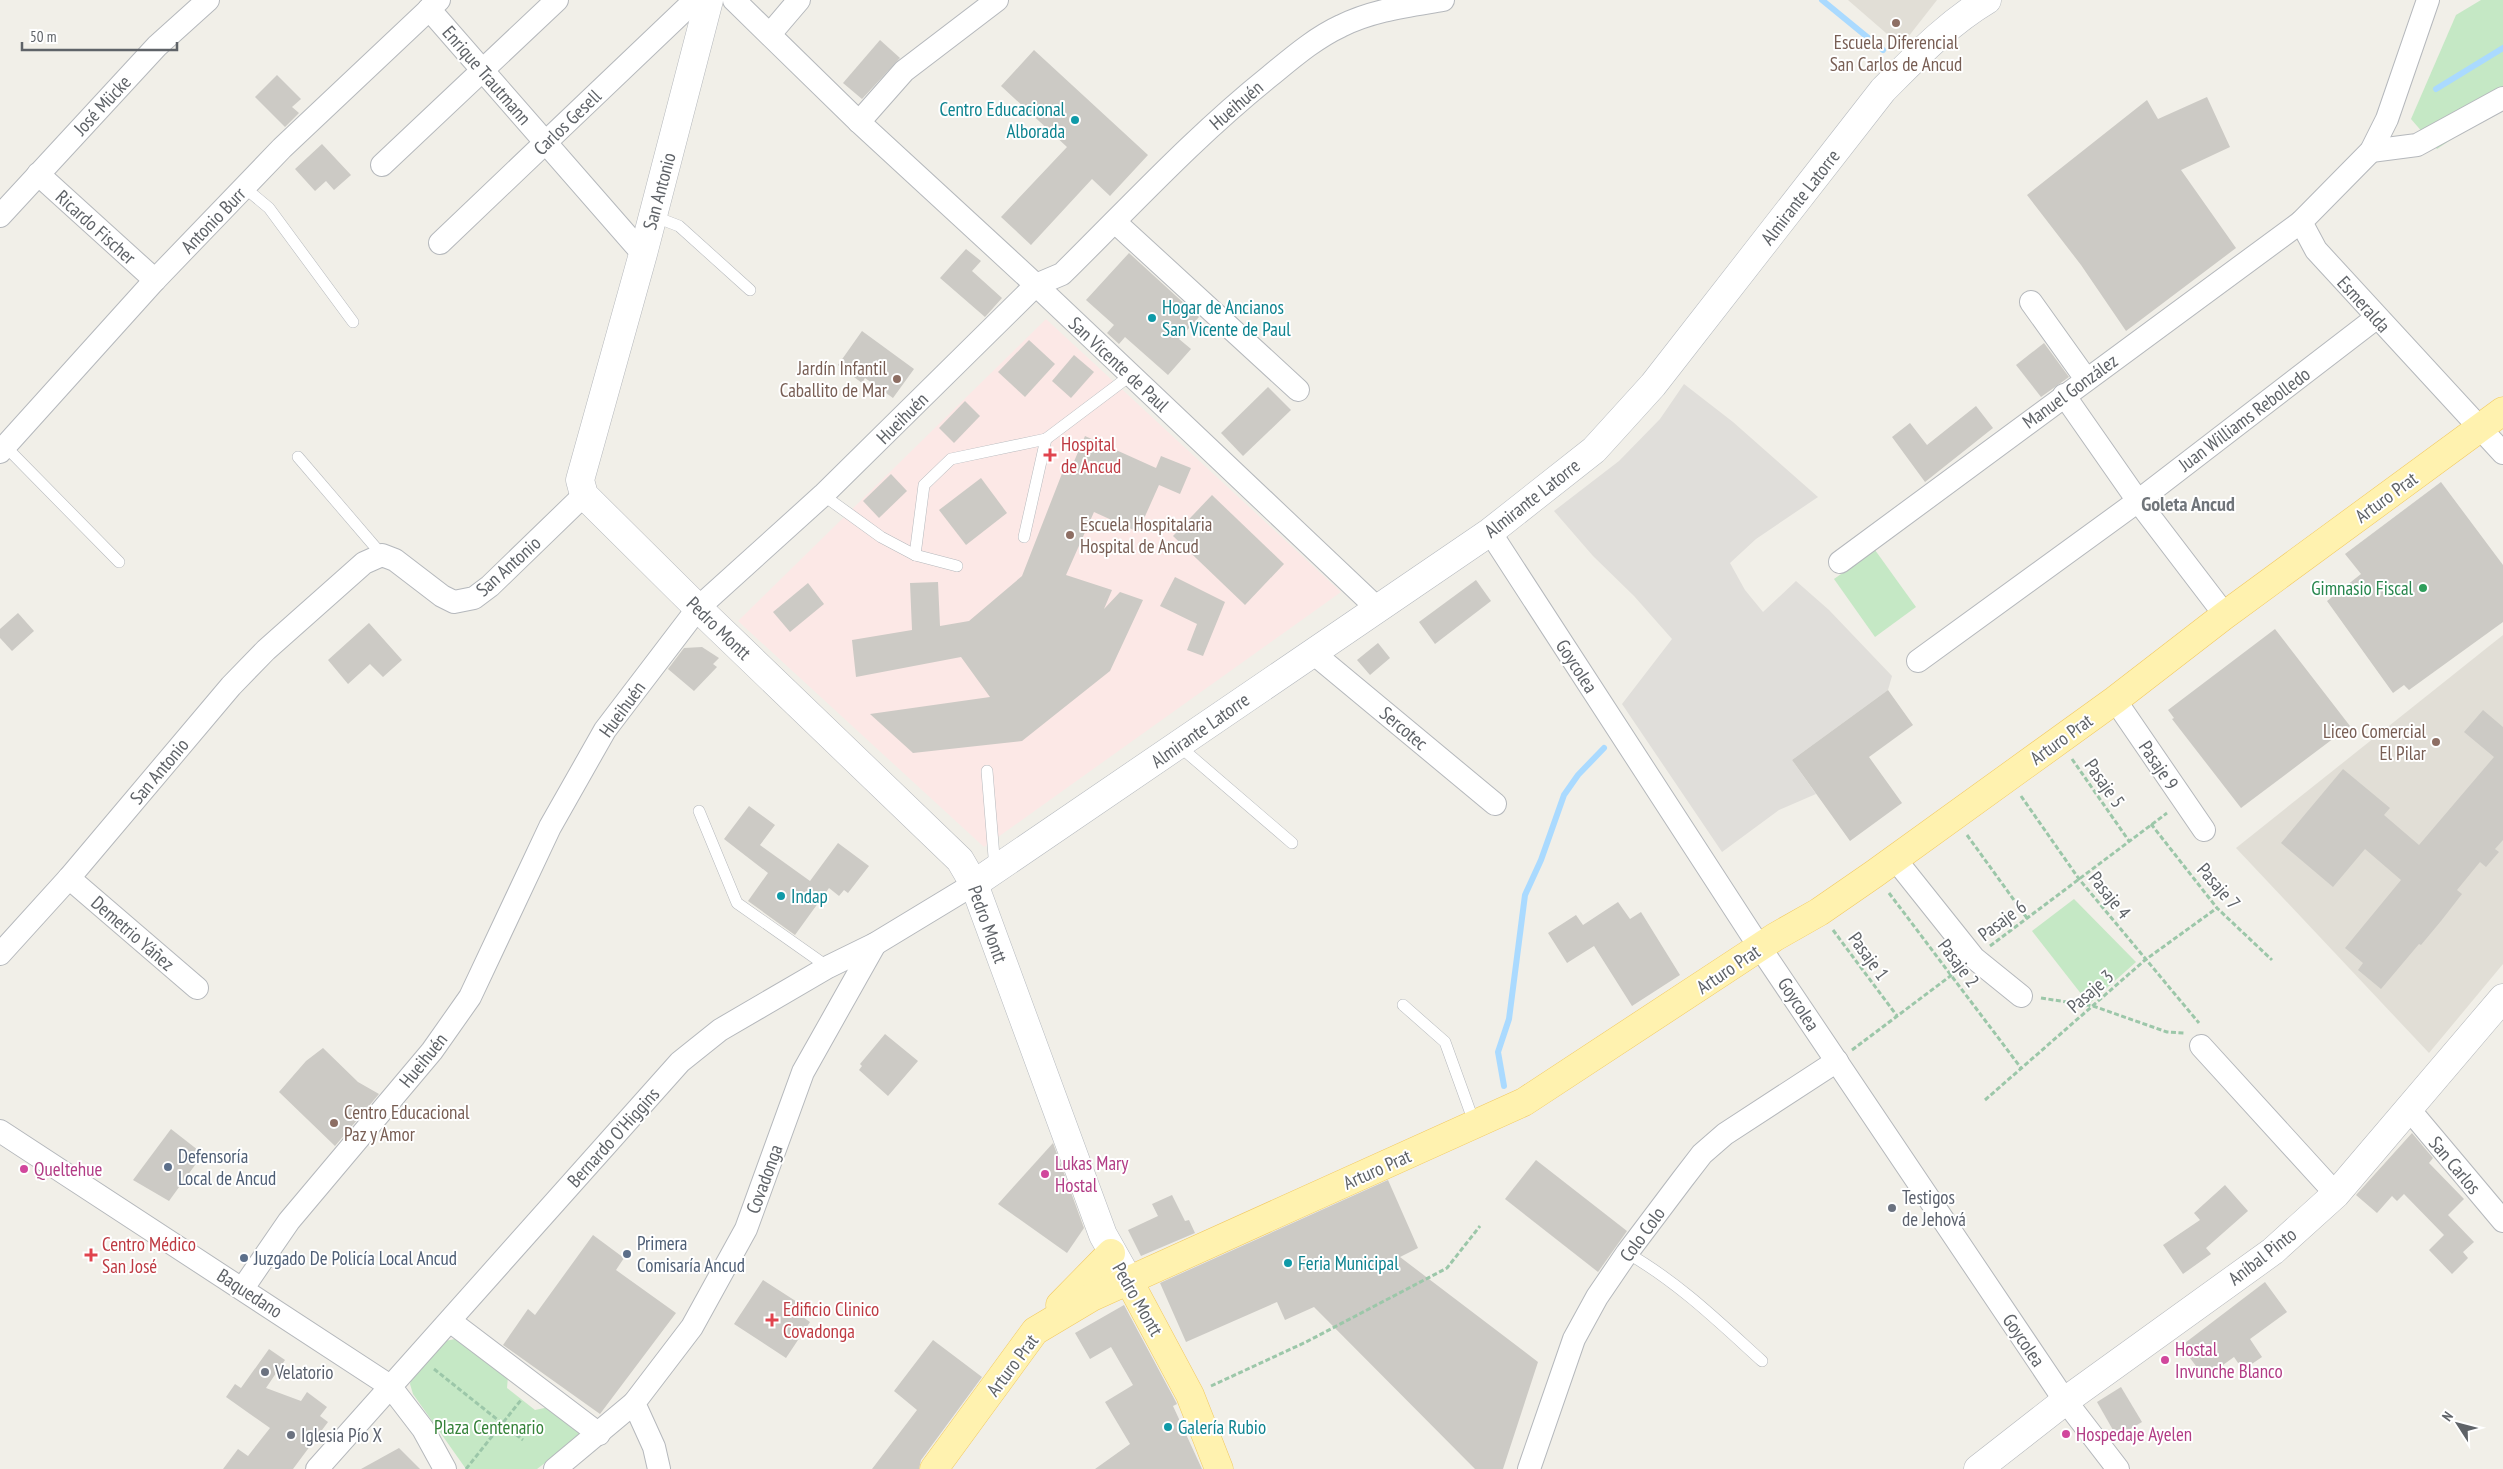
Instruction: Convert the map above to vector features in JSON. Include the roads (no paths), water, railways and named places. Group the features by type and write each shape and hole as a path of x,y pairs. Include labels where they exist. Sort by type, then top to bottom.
{"main road":[{"name":"Arturo Prat","path":"934,1469 1035,1332 1092,1297 1524,1102 1761,947 1819,912 1885,866 2115,700 2225,615 2503,411"},
{"path":"1035,1332 1111,1253"},
{"name":"Pedro Montt","path":"1129,1281 1190,1395 1219,1469"}],"street":[{"name":"José Mücke","path":"0,216 157,46 208,0"},
{"path":"382,165 557,0"},
{"name":"Carlos Gesell","path":"440,243 695,0"},
{"name":"San Antonio","path":"0,954 69,878 231,686 266,650 364,563 382,555 407,568 442,596 454,602 474,598 490,586 584,495 580,480 643,254 709,0"},
{"name":"San Vicente de Paul","path":"734,0 859,122 1036,285 1377,608"},
{"path":"770,34 799,0"},
{"path":"859,122 904,71 997,0"},
{"name":"Hueihuén","path":"243,1288 289,1221 432,1051 470,997 550,827 605,730 698,608 823,495 1036,285 1062,274 1199,138 1246,95 1297,55 1370,6 1443,0"},
{"name":"Almirante Latorre","path":"984,878 1490,532 1594,450 1653,385 1883,90 1960,16 1987,0"},
{"path":"2301,222 2371,151 2387,119 2428,0"},
{"name":"Enrique Trautmann","path":"434,4 482,70 643,254"},
{"name":"Antonio Burr","path":"3,449 154,280 282,148 434,4"},
{"path":"2371,151 2416,145 2503,98"},
{"name":"Ricardo Fischer","path":"38,174 154,280"},
{"path":"1115,222 1298,390"},
{"name":"Esmeralda","path":"2301,222 2316,250 2376,318 2503,453"},
{"name":"Manuel González","path":"1840,562 2301,222"},
{"path":"2030,302 2086,379"},
{"name":"Juan Williams Rebolledo","path":"1918,661 2138,501 2376,318"},
{"path":"2064,395 2138,501 2225,615"},
{"name":"Pedro Montt","path":"584,495 698,608 960,860 984,878 1103,1235 1111,1253 1129,1281"},
{"name":"Goycolea","path":"1490,532 1837,1061 2065,1400 2118,1469"},
{"name":"Sercotec","path":"1312,652 1495,804"},
{"name":"Pasaje 9","path":"2115,700 2204,830"},
{"path":"1885,866 1974,958 2021,996"},
{"name":"Demetrio Yáñez","path":"69,878 196,988"},
{"name":"Bernardo O'Higgins","path":"317,1469 680,1062 720,1030 828,967 875,944 984,878"},
{"name":"Covadonga","path":"555,1469 634,1403 692,1327 746,1229 803,1072 875,944"},
{"name":"Aníbal Pinto","path":"1978,1469 2065,1400 2273,1251 2336,1194 2503,998"},
{"path":"2201,1046 2336,1194"},
{"name":"Colo Colo","path":"1529,1469 1574,1339 1597,1297 1627,1253 1707,1149 1724,1134 1837,1061"},
{"name":"San Carlos","path":"2408,1108 2503,1221"},
{"name":"Baquedano","path":"0,1131 243,1288 390,1386 423,1429 445,1469"},
{"path":"450,1321 599,1434"},
{"path":"634,1403 654,1447 659,1469"}],"lane":[{"path":"245,188 269,208 353,322"},
{"path":"653,216 679,226 750,290"},
{"path":"915,555 924,485 951,459 1046,439 1131,375"},
{"path":"1024,537 1046,439"},
{"path":"3,449 119,562"},
{"path":"298,457 382,555"},
{"path":"823,495 881,538 915,555 956,566"},
{"path":"1178,745 1292,843"},
{"path":"984,878 987,771"},
{"path":"699,811 737,903 828,967"},
{"path":"1403,1005 1445,1042 1475,1125"},
{"path":"1627,1253 1654,1268 1697,1301 1762,1361"}],"waterway":[{"path":"1822,0 1883,50"},
{"path":"2436,89 2503,48"},
{"path":"1504,1086 1498,1052 1509,1019 1525,895 1541,860 1564,795 1578,775 1604,748"}],"place":[{"name":"Escuela Diferencial San Carlos de Ancud","path":"1896,23"},
{"name":"Centro Educacional Alborada","path":"1075,120"},
{"name":"Hogar de Ancianos San Vicente de Paul","path":"1152,318"},
{"name":"Jardín Infantil Caballito de Mar","path":"897,379"},
{"name":"Hospital de Ancud","path":"1050,455"},
{"name":"Escuela Hospitalaria Hospital de Ancud","path":"1070,535"},
{"name":"Gimnasio Fiscal","path":"2423,588"},
{"name":"Liceo Comercial El Pilar","path":"2436,742"},
{"name":"Indap","path":"781,896"},
{"name":"Centro Educacional Paz y Amor","path":"334,1123"},
{"name":"Defensoría Local de Ancud","path":"168,1167"},
{"name":"Queltehue","path":"24,1169"},
{"name":"Lukas Mary Hostal","path":"1045,1174"},
{"name":"Testigos de Jehová","path":"1892,1208"},
{"name":"Primera Comisaría Ancud","path":"627,1254"},
{"name":"Centro Médico San José","path":"91,1255"},
{"name":"Juzgado De Policía Local Ancud","path":"244,1258"},
{"name":"Feria Municipal","path":"1288,1263"},
{"name":"Edificio Clinico Covadonga","path":"772,1320"},
{"name":"Hostal Invunche Blanco","path":"2165,1360"},
{"name":"Velatorio","path":"265,1372"},
{"name":"Galería Rubio","path":"1168,1427"},
{"name":"Hospedaje Ayelen","path":"2066,1434"},
{"name":"Iglesia Pío X","path":"291,1435"}],"district":[{"name":"Goleta Ancud","path":"2188,504"}],"park label":[{"name":"Plaza Centenario","path":"489,1427"}]}
